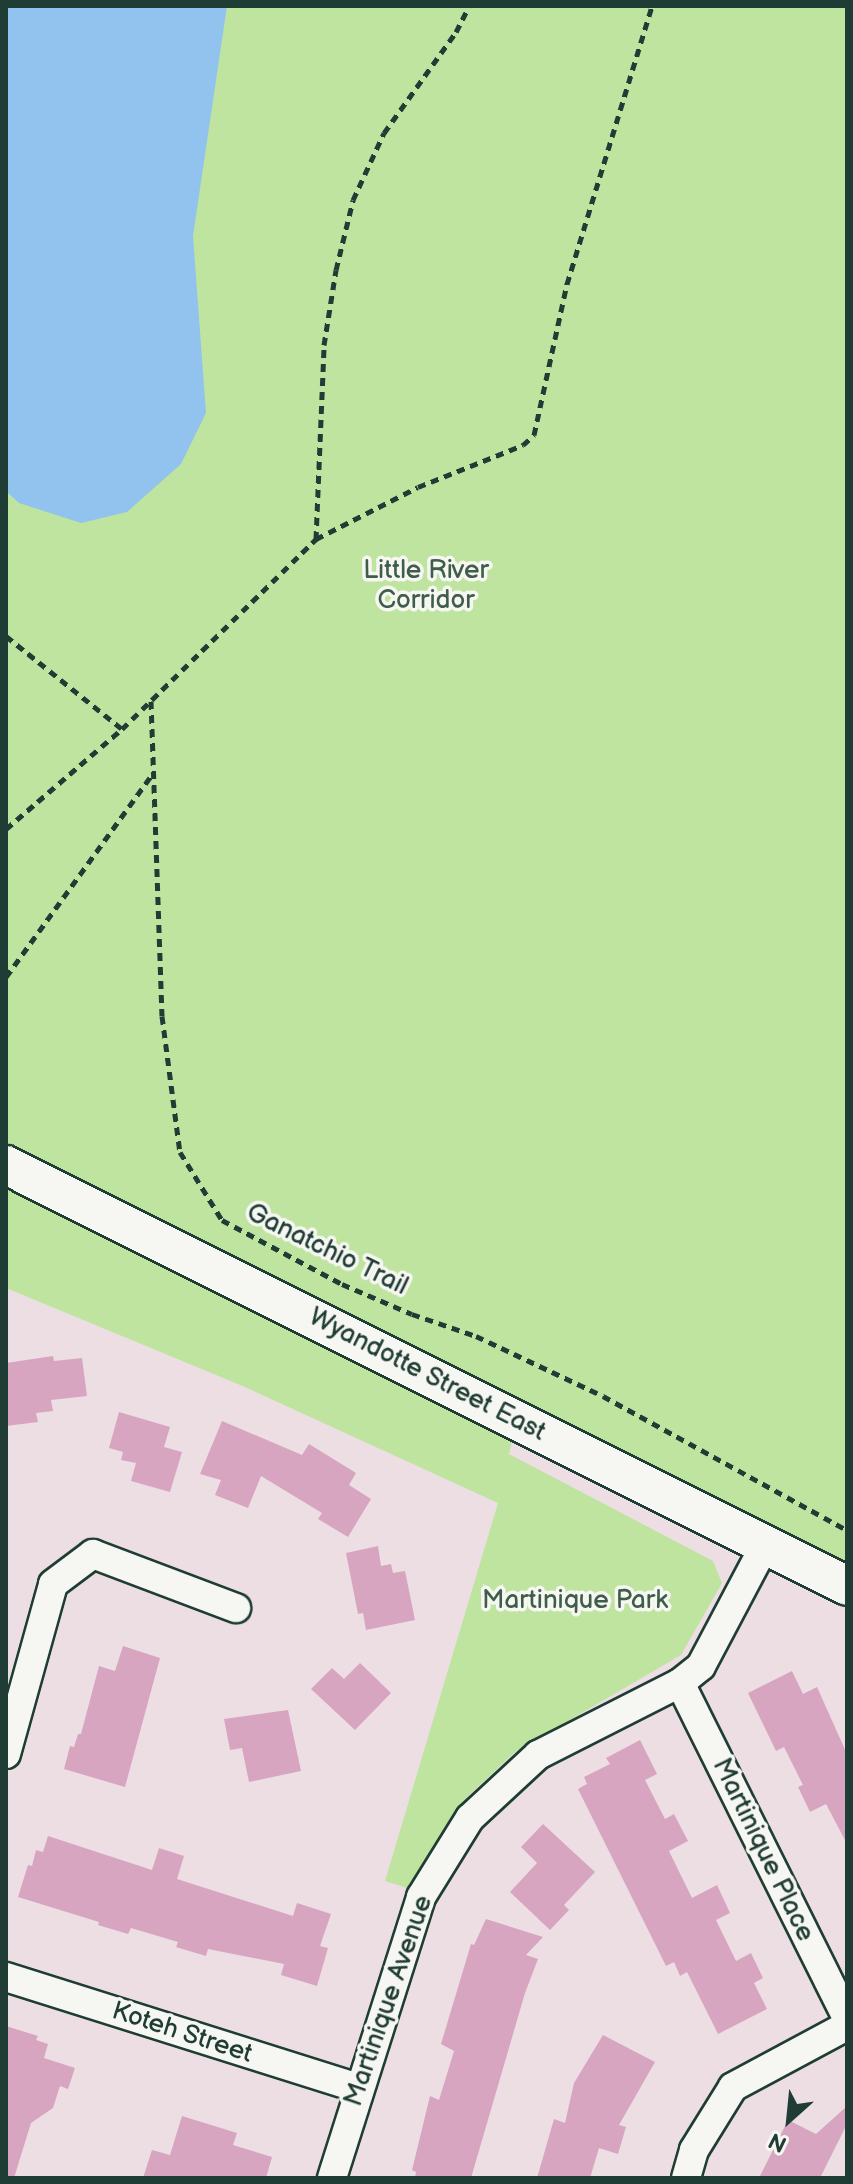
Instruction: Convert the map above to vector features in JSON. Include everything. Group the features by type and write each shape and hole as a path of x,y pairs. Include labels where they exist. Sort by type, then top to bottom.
{"street":[{"name":"Wyandotte Street East","path":"6,1165 847,1586"},
{"name":"Martinique Avenue","path":"332,2178 421,1897 470,1818 538,1755 680,1683 701,1666 765,1545"},
{"path":"6,1754 53,1584 93,1554 236,1608"},
{"name":"Martinique Place","path":"680,1683 847,2018"},
{"name":"Koteh Street","path":"6,1977 358,2088"},
{"path":"686,2178 694,2150 733,2087 847,2026"}],"path":[{"path":"316,539 324,345 336,270 353,200 384,133 456,32 469,6"},
{"path":"6,829 122,729 316,539 418,487 523,445 534,435 567,284 652,6"},
{"path":"6,636 122,729"},
{"name":"Ganatchio Trail","path":"151,701 162,1016 180,1152 222,1220 342,1284 412,1314 476,1336 603,1396 847,1530"},
{"path":"6,977 154,772"}],"green space":[{"name":"Little River Corridor","path":"6,6 847,6 847,1586 517,1421 509,1454 713,1561 722,1583 681,1655 515,1752 467,1797 407,1888 385,1881 498,1503 245,1387 6,1288"}],"water":[{"path":"6,6 227,6 193,236 206,413 181,464 127,512 81,523 19,503 6,491"}],"building":[{"path":"53,1356 54,1361 82,1358 87,1396 51,1400 53,1411 36,1413 38,1422 6,1426 6,1363"},
{"path":"119,1412 170,1427 164,1447 182,1452 170,1492 131,1481 136,1463 121,1460 123,1452 109,1448"},
{"path":"222,1421 302,1455 309,1444 356,1473 349,1485 371,1499 348,1537 318,1519 322,1513 261,1476 248,1508 215,1495 221,1480 200,1474"},
{"path":"378,1546 381,1566 391,1564 393,1573 405,1571 415,1620 366,1630 363,1613 358,1614 346,1553"},
{"path":"123,1646 160,1658 125,1787 64,1769 70,1746 74,1747 78,1734 81,1734 99,1666 115,1671"},
{"path":"360,1663 391,1693 355,1730 311,1689 332,1668 344,1679"},
{"path":"792,1671 803,1694 817,1687 847,1754 847,1844 826,1804 810,1812 798,1787 803,1785 784,1747 776,1751 748,1693"},
{"path":"288,1710 301,1771 249,1782 242,1748 230,1750 224,1719"},
{"path":"640,1740 657,1774 645,1780 665,1819 674,1814 688,1841 669,1851 692,1898 717,1885 730,1913 716,1920 736,1961 751,1953 763,1978 754,1983 767,2009 718,2034 687,1972 680,1976 674,1962 666,1966 578,1789 587,1784 584,1777 610,1764 606,1758"},
{"path":"543,1824 595,1872 564,1905 569,1910 550,1930 510,1892 537,1863 521,1847"},
{"path":"48,1836 152,1870 159,1848 184,1856 177,1879 293,1916 297,1903 331,1914 320,1946 328,1948 317,1986 281,1975 284,1964 208,1949 206,1956 176,1947 178,1942 131,1928 128,1934 18,1897 28,1865 32,1866 36,1850 43,1852"},
{"path":"486,1919 543,1937 526,1955 538,1959 525,1993 471,2178 415,2178 416,2172 412,2170 430,2096 439,2100 454,2051 441,2044 471,1944 474,1945"},
{"path":"6,2026 38,2036 36,2040 48,2044 44,2058 75,2068 68,2089 60,2086 53,2108 31,2123 14,2178 6,2178"},
{"path":"603,2035 655,2062 619,2125 626,2127 618,2154 599,2148 590,2178 537,2178 554,2119 565,2123 574,2083"},
{"path":"847,2106 847,2124 820,2178 759,2178 788,2120 816,2134"},
{"path":"182,2116 237,2133 233,2145 272,2157 266,2178 143,2178 152,2150 170,2155"}],"park label":[{"name":"Martinique Park","path":"575,1601"}]}
